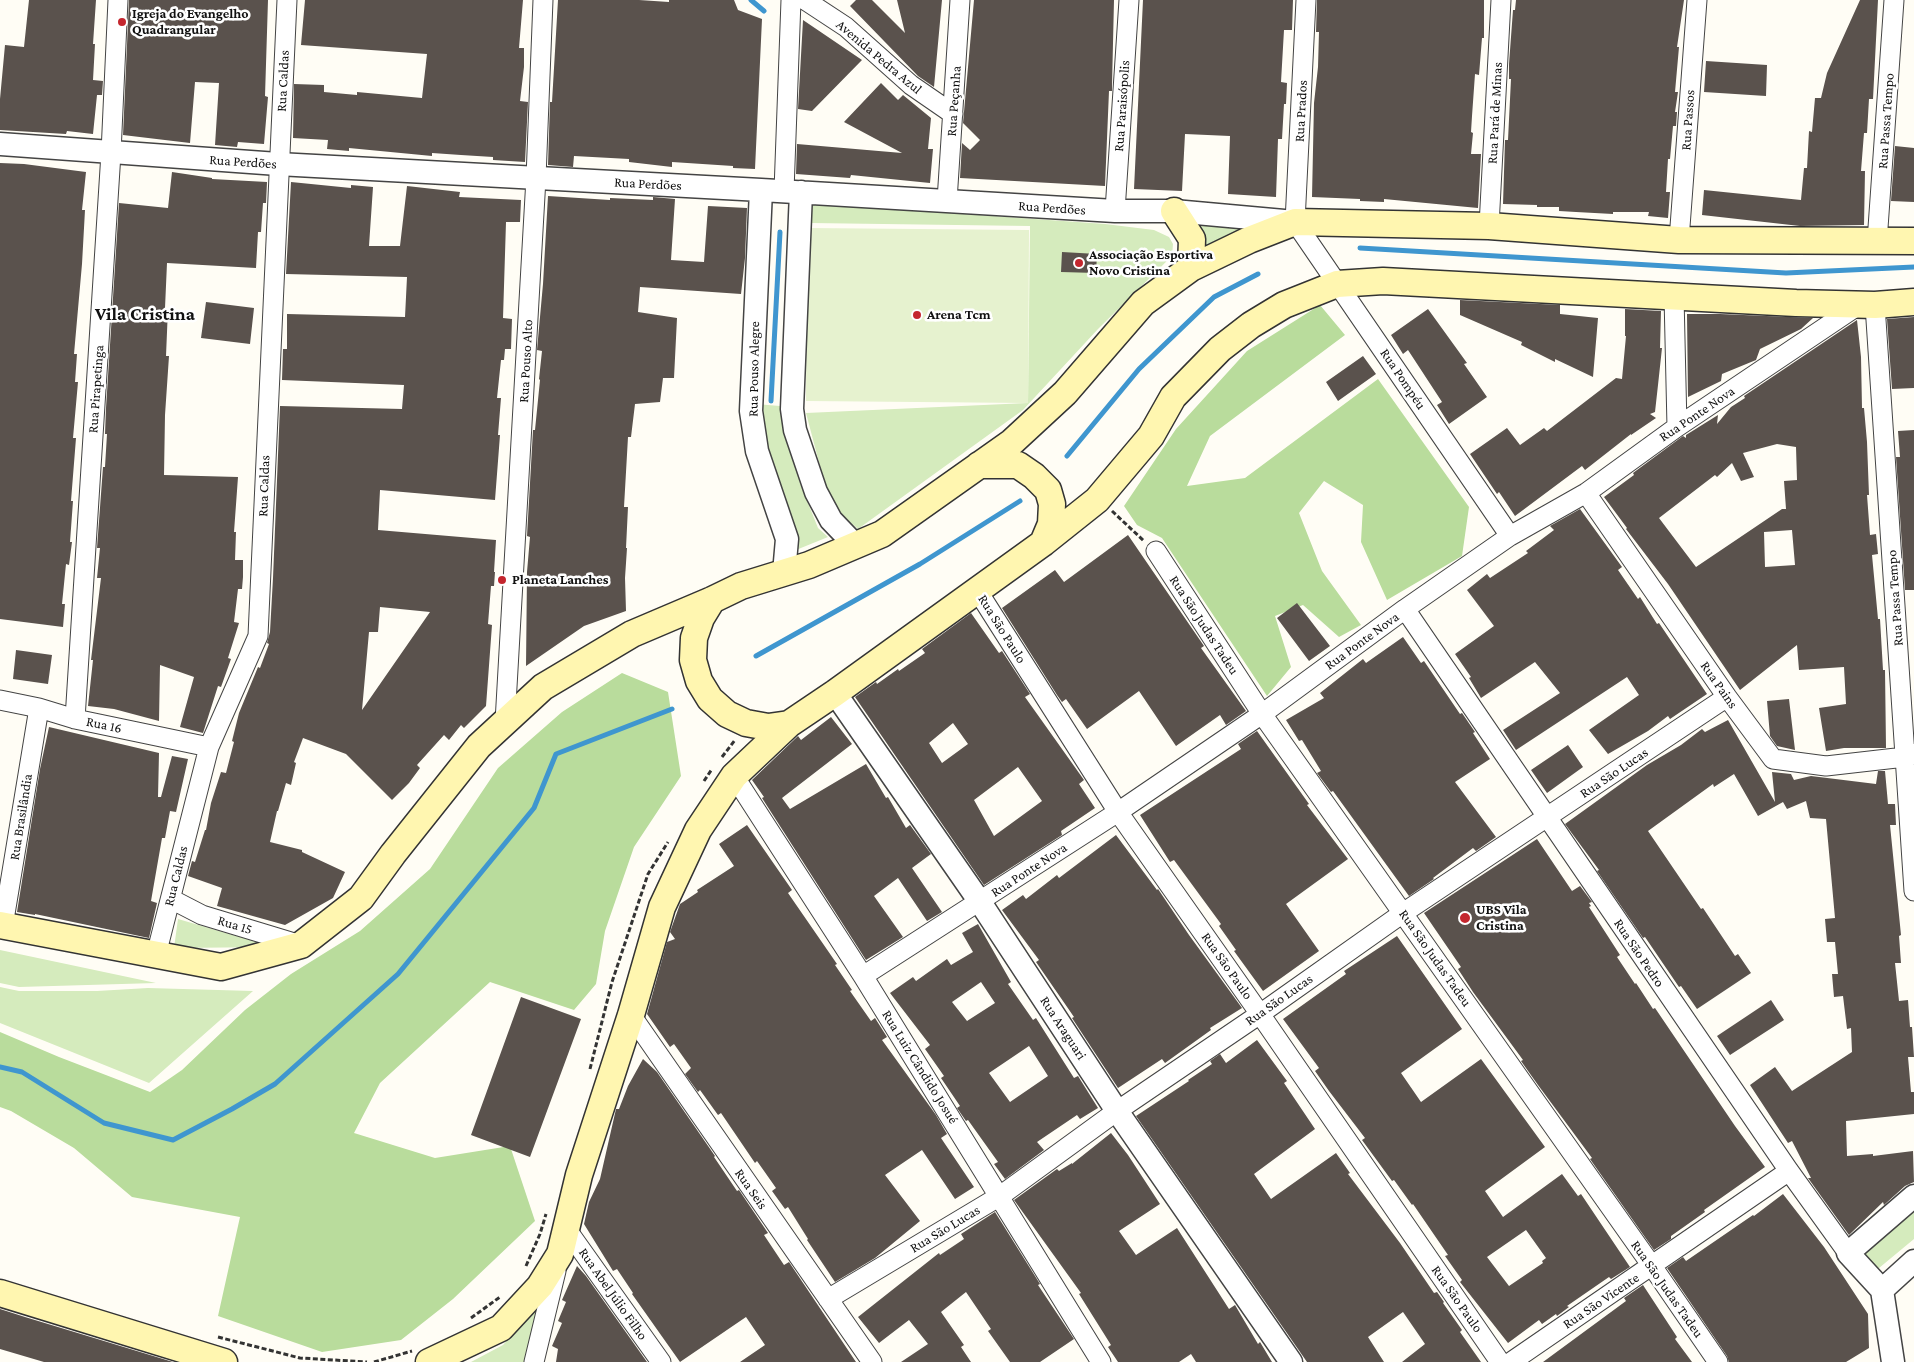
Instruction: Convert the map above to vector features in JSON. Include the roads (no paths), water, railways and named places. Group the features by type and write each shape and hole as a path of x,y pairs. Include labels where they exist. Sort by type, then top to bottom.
{"main road":[{"path":"1174,210 1192,239 1191,268"},
{"path":"1,926 220,967 301,945 361,898 393,854 479,746 543,687 624,638 740,586 809,565 882,534 1012,442 1065,393 1143,303 1191,268 1248,240 1295,222 1489,226 1679,240 1914,241"},
{"path":"423,1356 501,1328 540,1286 560,1254 579,1175 631,1015 662,907 698,830 722,768 835,693 1043,543 1099,498 1151,436 1174,397 1220,349 1251,325 1284,305 1338,284 1384,281 1868,305 1914,302"},
{"path":"979,465 1018,465 1034,476 1048,490 1052,504 1051,524 1043,543"},
{"path":"712,600 701,618 694,638 693,652 693,660 699,681 710,700 727,714 746,723 768,727 789,724"},
{"path":"0,1293 224,1362"}],"street":[{"name":"Rua Pirapetinga","path":"75,719 111,153 118,0"},
{"name":"Rua Caldas","path":"156,955 208,748 258,636 278,164 287,0"},
{"name":"Rua Pouso Alto","path":"505,722 536,178 543,0"},
{"path":"790,0 793,192 792,409 795,430 816,492 831,520 855,545"},
{"name":"Avenida Pedra Azul","path":"806,0 846,27 911,85 953,114"},
{"name":"Rua Peçanha","path":"948,201 960,0"},
{"name":"Rua Paraisópolis","path":"1115,211 1129,0"},
{"name":"Rua Prados","path":"1295,222 1306,0"},
{"name":"Rua Pará de Minas","path":"1489,226 1501,0"},
{"name":"Rua Passos","path":"1679,240 1697,0"},
{"name":"Rua Passa Tempo","path":"1877,242 1894,0"},
{"name":"Rua Perdões","path":"0,144 278,164 1115,211 1174,210 1295,222"},
{"name":"Rua Pouso Alegre","path":"762,190 751,411 757,451 788,539 784,573"},
{"name":"Rua Pompéu","path":"1295,222 1510,536"},
{"path":"1674,296 1677,427"},
{"name":"Rua Passa Tempo","path":"1868,305 1910,755 1914,892"},
{"name":"Rua Ponte Nova","path":"863,976 1118,812 1262,714 1405,609 1510,536 1586,493 1677,427 1868,305"},
{"name":"Rua Pains","path":"1586,493 1726,696 1773,759 1826,766 1910,755"},
{"name":"Rua São Judas Tadeu","path":"1156,551 1262,714 1718,1362"},
{"name":"Rua São Paulo","path":"977,590 1118,812 1500,1362"},
{"name":"Rua São Pedro","path":"1405,609 1789,1171 1848,1253 1882,1290"},
{"name":"Rua Araguari","path":"835,693 980,902 1117,1111 1291,1362"},
{"name":"Rua São Lucas","path":"828,1299 1000,1196 1117,1111 1260,1014 1403,913 1726,696"},
{"name":"Rua 16","path":"0,700 39,708 75,719 208,748"},
{"name":"Rua Brasilândia","path":"1,926 39,708"},
{"name":"Rua Luiz Cândido Josué","path":"722,768 863,976 1101,1362"},
{"name":"Rua 15","path":"171,899 202,915 301,945"},
{"name":"Rua Seis","path":"631,1015 872,1362"},
{"name":"Rua São Vicente","path":"1512,1362 1789,1171"},
{"path":"1848,1253 1914,1196"},
{"name":"Rua Abel Júlio Filho","path":"565,1227 661,1362"},
{"path":"534,1362 560,1254"},
{"path":"1893,1362 1882,1290 1914,1261"}],"waterway":[{"path":"751,0 764,11"},
{"path":"771,401 780,232"},
{"path":"1360,248 1786,273 1914,267"},
{"path":"1067,456 1139,369 1214,297 1258,274"},
{"path":"756,656 920,564 1020,501"},
{"path":"0,1067 22,1072 104,1123 173,1140 232,1109 275,1084 398,974 534,808 556,754 672,709"}],"place":[{"name":"Igreja do Evangelho Quadrangular","path":"122,22"},
{"name":"Associação Esportiva Novo Cristina","path":"1079,263"},
{"name":"Arena Tcm","path":"917,315"},
{"name":"Planeta Lanches","path":"502,580"},
{"name":"UBS Vila Cristina","path":"1465,918"}],"district":[{"name":"Vila Cristina","path":"145,314"}]}
